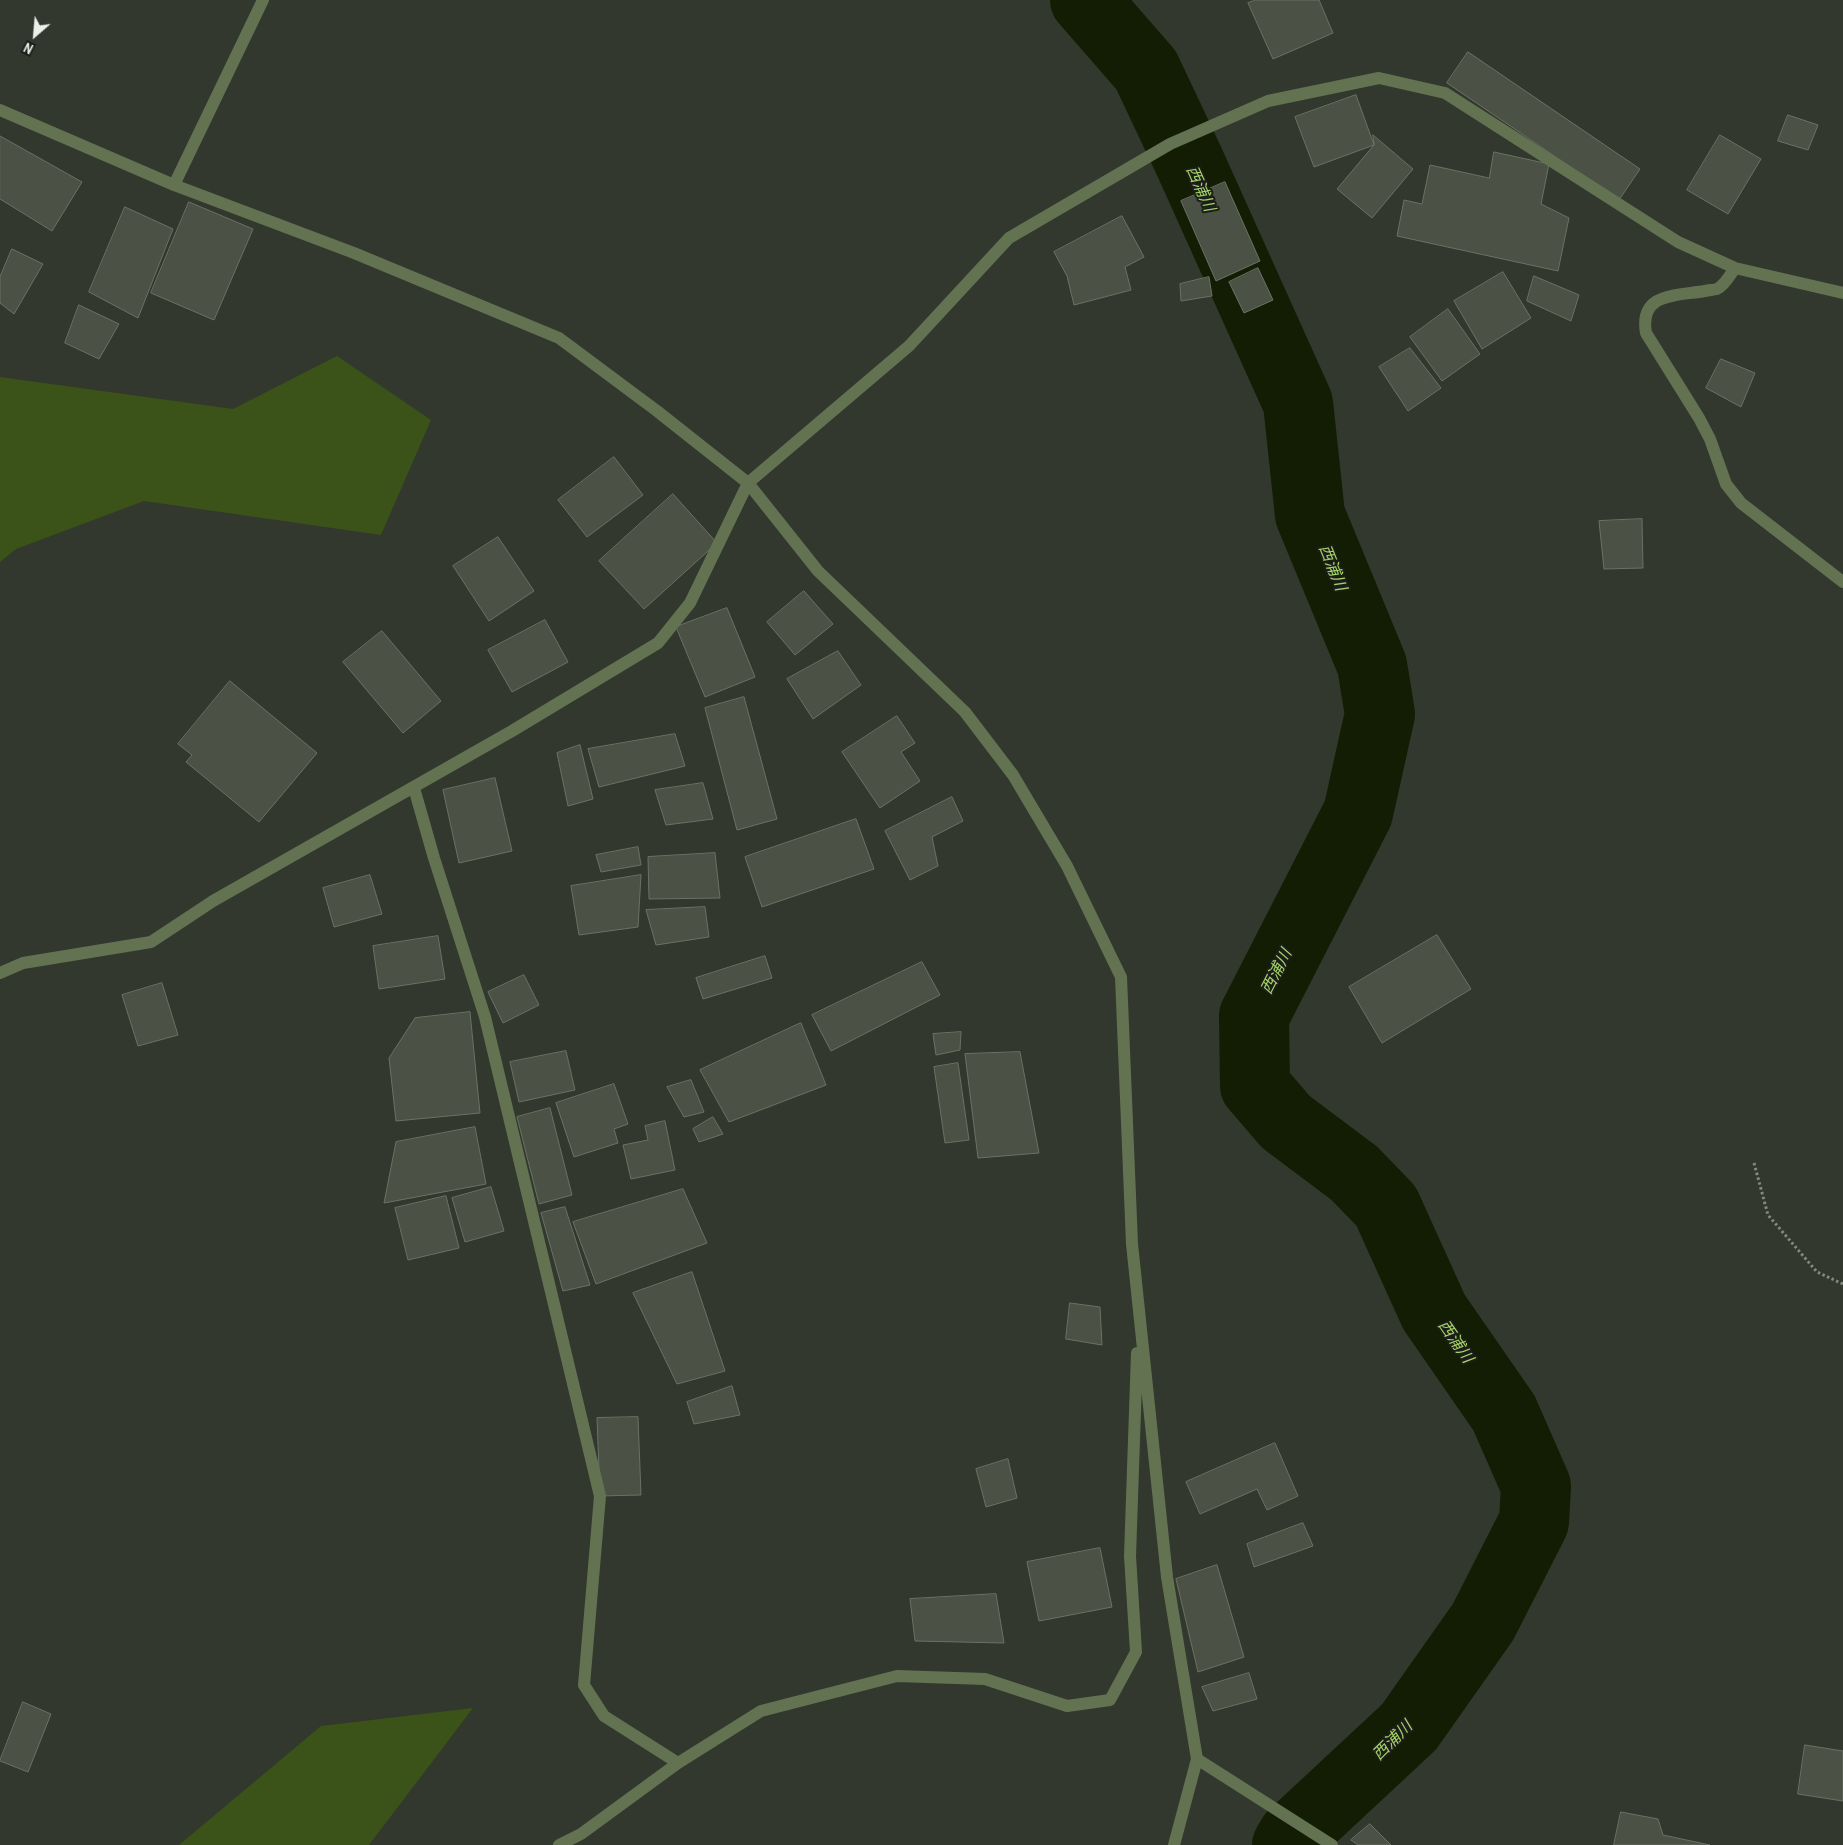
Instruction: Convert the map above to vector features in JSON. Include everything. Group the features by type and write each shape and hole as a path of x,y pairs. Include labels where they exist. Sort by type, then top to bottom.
{"street":[{"path":"174,185 263,0"},
{"path":"0,973 23,963 151,942 213,901 414,788 658,643 690,604 748,483 909,346 1009,238 1170,144 1268,101 1379,78 1445,93 1678,242 1735,268 1843,292"},
{"path":"0,110 174,185 354,253 559,338 657,411 748,483 818,571 964,712 1013,775 1067,866 1121,977 1132,1244 1138,1306 1167,1577 1197,1758 1174,1845"},
{"path":"1735,268 1726,282 1717,289 1661,298 1646,310 1643,320 1646,333 1699,418 1710,439 1726,484 1741,503 1843,582"},
{"path":"414,788 434,858 485,1017 600,1496 584,1685 604,1716 678,1763"},
{"path":"559,1845 581,1834 678,1763 760,1711 897,1676 985,1679 1067,1706 1110,1700 1136,1652 1130,1556 1138,1306"},
{"path":"1197,1758 1332,1845"}],"path":[{"path":"1754,1163 1768,1215 1816,1272 1843,1284"}],"green space":[{"path":"337,356 431,420 381,535 144,501 16,549 0,562 0,377 233,409"},
{"path":"473,1708 369,1845 179,1845 321,1726"}],"building":[{"path":"1256,0 1319,0 1333,33 1273,59 1248,3"},
{"path":"1468,52 1640,169 1619,200 1447,83"},
{"path":"1356,95 1374,145 1314,167 1295,117"},
{"path":"1788,115 1818,125 1808,150 1778,141"},
{"path":"1373,135 1413,169 1372,218 1337,189 1374,145"},
{"path":"1720,135 1761,159 1728,214 1687,190"},
{"path":"0,136 82,182 52,231 0,199"},
{"path":"1494,152 1549,164 1541,204 1569,218 1558,271 1397,236 1404,200 1422,204 1430,165 1489,178"},
{"path":"1225,182 1260,261 1216,281 1181,201"},
{"path":"189,202 253,229 214,320 151,293"},
{"path":"125,207 173,229 138,318 89,292"},
{"path":"1122,216 1144,257 1125,267 1131,290 1074,305 1067,276 1054,252"},
{"path":"12,249 43,264 14,314 0,303 0,277"},
{"path":"1258,268 1273,300 1244,313 1229,282"},
{"path":"1503,272 1531,318 1482,349 1454,301"},
{"path":"1534,276 1579,295 1571,321 1527,301"},
{"path":"1209,277 1212,296 1181,301 1180,284"},
{"path":"79,305 119,324 99,359 65,343"},
{"path":"1448,309 1480,354 1442,381 1410,337"},
{"path":"1410,348 1441,388 1408,411 1379,367"},
{"path":"1721,359 1755,373 1741,407 1706,388"},
{"path":"614,457 643,495 587,537 558,500"},
{"path":"673,494 717,543 644,609 599,561"},
{"path":"1642,519 1643,568 1604,569 1599,521"},
{"path":"498,537 534,591 489,621 453,566"},
{"path":"804,591 833,624 795,655 767,622"},
{"path":"727,608 755,677 705,697 676,627"},
{"path":"545,620 568,662 512,692 488,650"},
{"path":"382,631 441,701 403,733 343,662"},
{"path":"838,651 861,685 813,719 787,679"},
{"path":"230,681 317,753 259,822 186,762 192,755 178,744"},
{"path":"744,697 777,819 737,830 705,708"},
{"path":"897,716 915,743 901,752 920,781 880,808 842,752"},
{"path":"675,734 685,766 599,787 588,749"},
{"path":"580,745 593,799 568,806 557,753"},
{"path":"495,778 512,851 459,863 443,790"},
{"path":"703,783 713,819 666,825 655,790"},
{"path":"952,797 963,821 932,837 938,866 910,880 885,831"},
{"path":"856,819 874,869 762,907 745,857"},
{"path":"638,847 641,865 601,872 596,855"},
{"path":"715,853 720,898 649,899 648,857"},
{"path":"370,875 382,914 334,927 323,888"},
{"path":"641,875 638,927 579,935 571,886"},
{"path":"705,907 709,937 656,945 646,910"},
{"path":"1437,935 1471,989 1382,1043 1349,987"},
{"path":"438,936 445,979 379,989 373,946"},
{"path":"765,956 772,978 703,999 696,978"},
{"path":"922,962 940,995 831,1051 812,1015"},
{"path":"524,975 539,1005 503,1023 488,992"},
{"path":"162,983 178,1035 138,1046 122,995"},
{"path":"470,1012 480,1113 396,1121 389,1058 415,1018"},
{"path":"801,1023 826,1085 729,1122 700,1070"},
{"path":"961,1032 960,1050 936,1055 933,1034"},
{"path":"566,1051 575,1090 519,1102 510,1062"},
{"path":"1020,1052 1039,1153 978,1158 965,1054"},
{"path":"958,1063 969,1140 945,1143 934,1067"},
{"path":"691,1080 704,1112 684,1117 667,1087"},
{"path":"614,1084 628,1124 614,1129 618,1143 574,1157 556,1103"},
{"path":"550,1108 572,1195 539,1204 517,1117"},
{"path":"713,1117 723,1134 699,1142 693,1129"},
{"path":"665,1121 675,1170 631,1179 623,1145 648,1140 645,1126"},
{"path":"475,1127 486,1184 384,1203 396,1142"},
{"path":"491,1187 504,1231 465,1242 452,1198"},
{"path":"683,1189 707,1243 596,1284 573,1222"},
{"path":"446,1196 459,1248 408,1260 395,1208"},
{"path":"565,1207 590,1285 563,1291 541,1213"},
{"path":"692,1272 725,1371 677,1384 633,1293"},
{"path":"1070,1303 1100,1307 1102,1345 1066,1339"},
{"path":"732,1386 740,1415 694,1424 687,1402"},
{"path":"638,1417 641,1495 600,1496 597,1418"},
{"path":"1275,1443 1298,1496 1267,1510 1257,1489 1200,1514 1186,1482"},
{"path":"1008,1459 1017,1498 986,1507 976,1469"},
{"path":"1303,1523 1313,1546 1254,1567 1247,1544"},
{"path":"1100,1548 1112,1607 1039,1621 1027,1562"},
{"path":"1217,1565 1244,1657 1198,1672 1176,1579"},
{"path":"996,1594 1004,1643 915,1641 910,1599"},
{"path":"1249,1673 1257,1699 1213,1711 1202,1687"},
{"path":"23,1702 51,1714 28,1772 0,1761"},
{"path":"1805,1745 1843,1751 1843,1801 1798,1794"},
{"path":"1621,1812 1658,1819 1663,1835 1710,1845 1614,1845"},
{"path":"1370,1824 1391,1845 1358,1845 1351,1840"}],"waterway":[{"name":"西浦川","path":"1085,0 1146,70 1298,403 1310,515 1372,665 1380,714 1358,813 1254,1016 1255,1086 1286,1122 1354,1173 1386,1206 1434,1312 1504,1413 1536,1486 1534,1522 1483,1622 1409,1727 1293,1835 1287,1845"}]}
